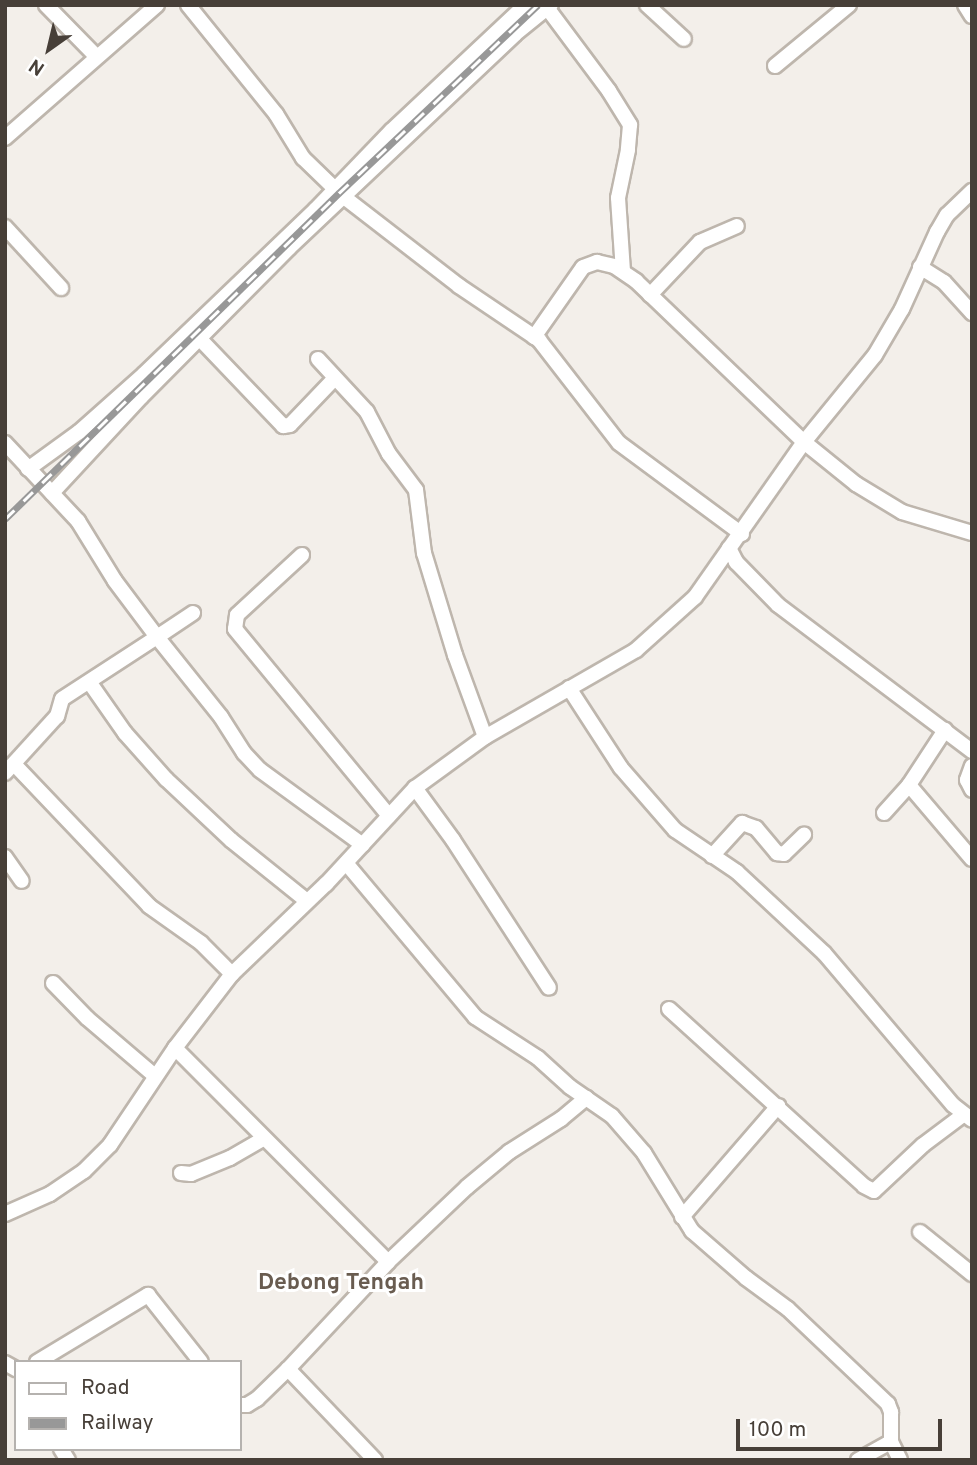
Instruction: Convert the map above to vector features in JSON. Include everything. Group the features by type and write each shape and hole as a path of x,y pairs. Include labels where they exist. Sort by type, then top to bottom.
{"street":[{"path":"46,5 96,56"},
{"path":"5,138 157,5"},
{"path":"188,5 276,114 303,158 339,193 459,286 534,337 619,443 742,534"},
{"path":"51,493 339,193 391,131 525,5"},
{"path":"648,5 684,38"},
{"path":"775,66 849,5"},
{"path":"965,5 972,16"},
{"path":"28,469 79,432 339,193 548,6 630,125 618,198 623,271"},
{"path":"5,1214 50,1194 84,1171 110,1146 174,1048 232,974 346,863 415,788 485,737 651,639 695,597 742,534 804,442 875,355 902,309 947,215 972,191"},
{"path":"650,295 700,242 737,226"},
{"path":"5,227 61,288"},
{"path":"534,337 583,267 597,262 623,271 804,442 856,484 902,512 972,533"},
{"path":"920,267 949,287 972,313"},
{"path":"199,338 283,426 290,425 334,379"},
{"path":"318,359 367,412 389,454 416,490 424,553 455,655 485,737"},
{"path":"5,443 82,526 110,574 221,717 244,753 261,770 363,845"},
{"path":"729,548 736,562 778,605 903,702 972,751"},
{"path":"302,555 237,615 235,629 389,816"},
{"path":"193,613 62,699 57,716 10,769 149,905 201,943 232,974"},
{"path":"90,683 125,733 166,779 231,840 307,901"},
{"path":"569,688 621,768 675,830 737,872 824,953 968,1118 923,1145 874,1191 864,1186 669,1009"},
{"path":"884,813 909,785 945,730"},
{"path":"972,766 967,780 972,790"},
{"path":"909,785 972,859"},
{"path":"415,788 453,840 549,988"},
{"path":"712,856 742,823 756,828 777,853 784,854 804,835"},
{"path":"5,857 22,881"},
{"path":"346,863 475,1017 538,1058 612,1116 644,1153 682,1217 711,1249 788,1309 888,1404 891,1412 891,1442 900,1460"},
{"path":"53,983 87,1018 155,1076"},
{"path":"174,1048 388,1262"},
{"path":"242,1405 257,1399 388,1262 488,1170 586,1098"},
{"path":"682,1217 778,1106"},
{"path":"181,1173 191,1174 230,1158 264,1138"},
{"path":"920,1233 972,1274"},
{"path":"40,1360 148,1295 199,1360"},
{"path":"288,1369 375,1460"},
{"path":"858,1460 891,1442"}],"railway":[{"path":"5,519 339,193 538,5"}],"district":[{"name":"Debong Tengah","path":"341,1284"}]}
